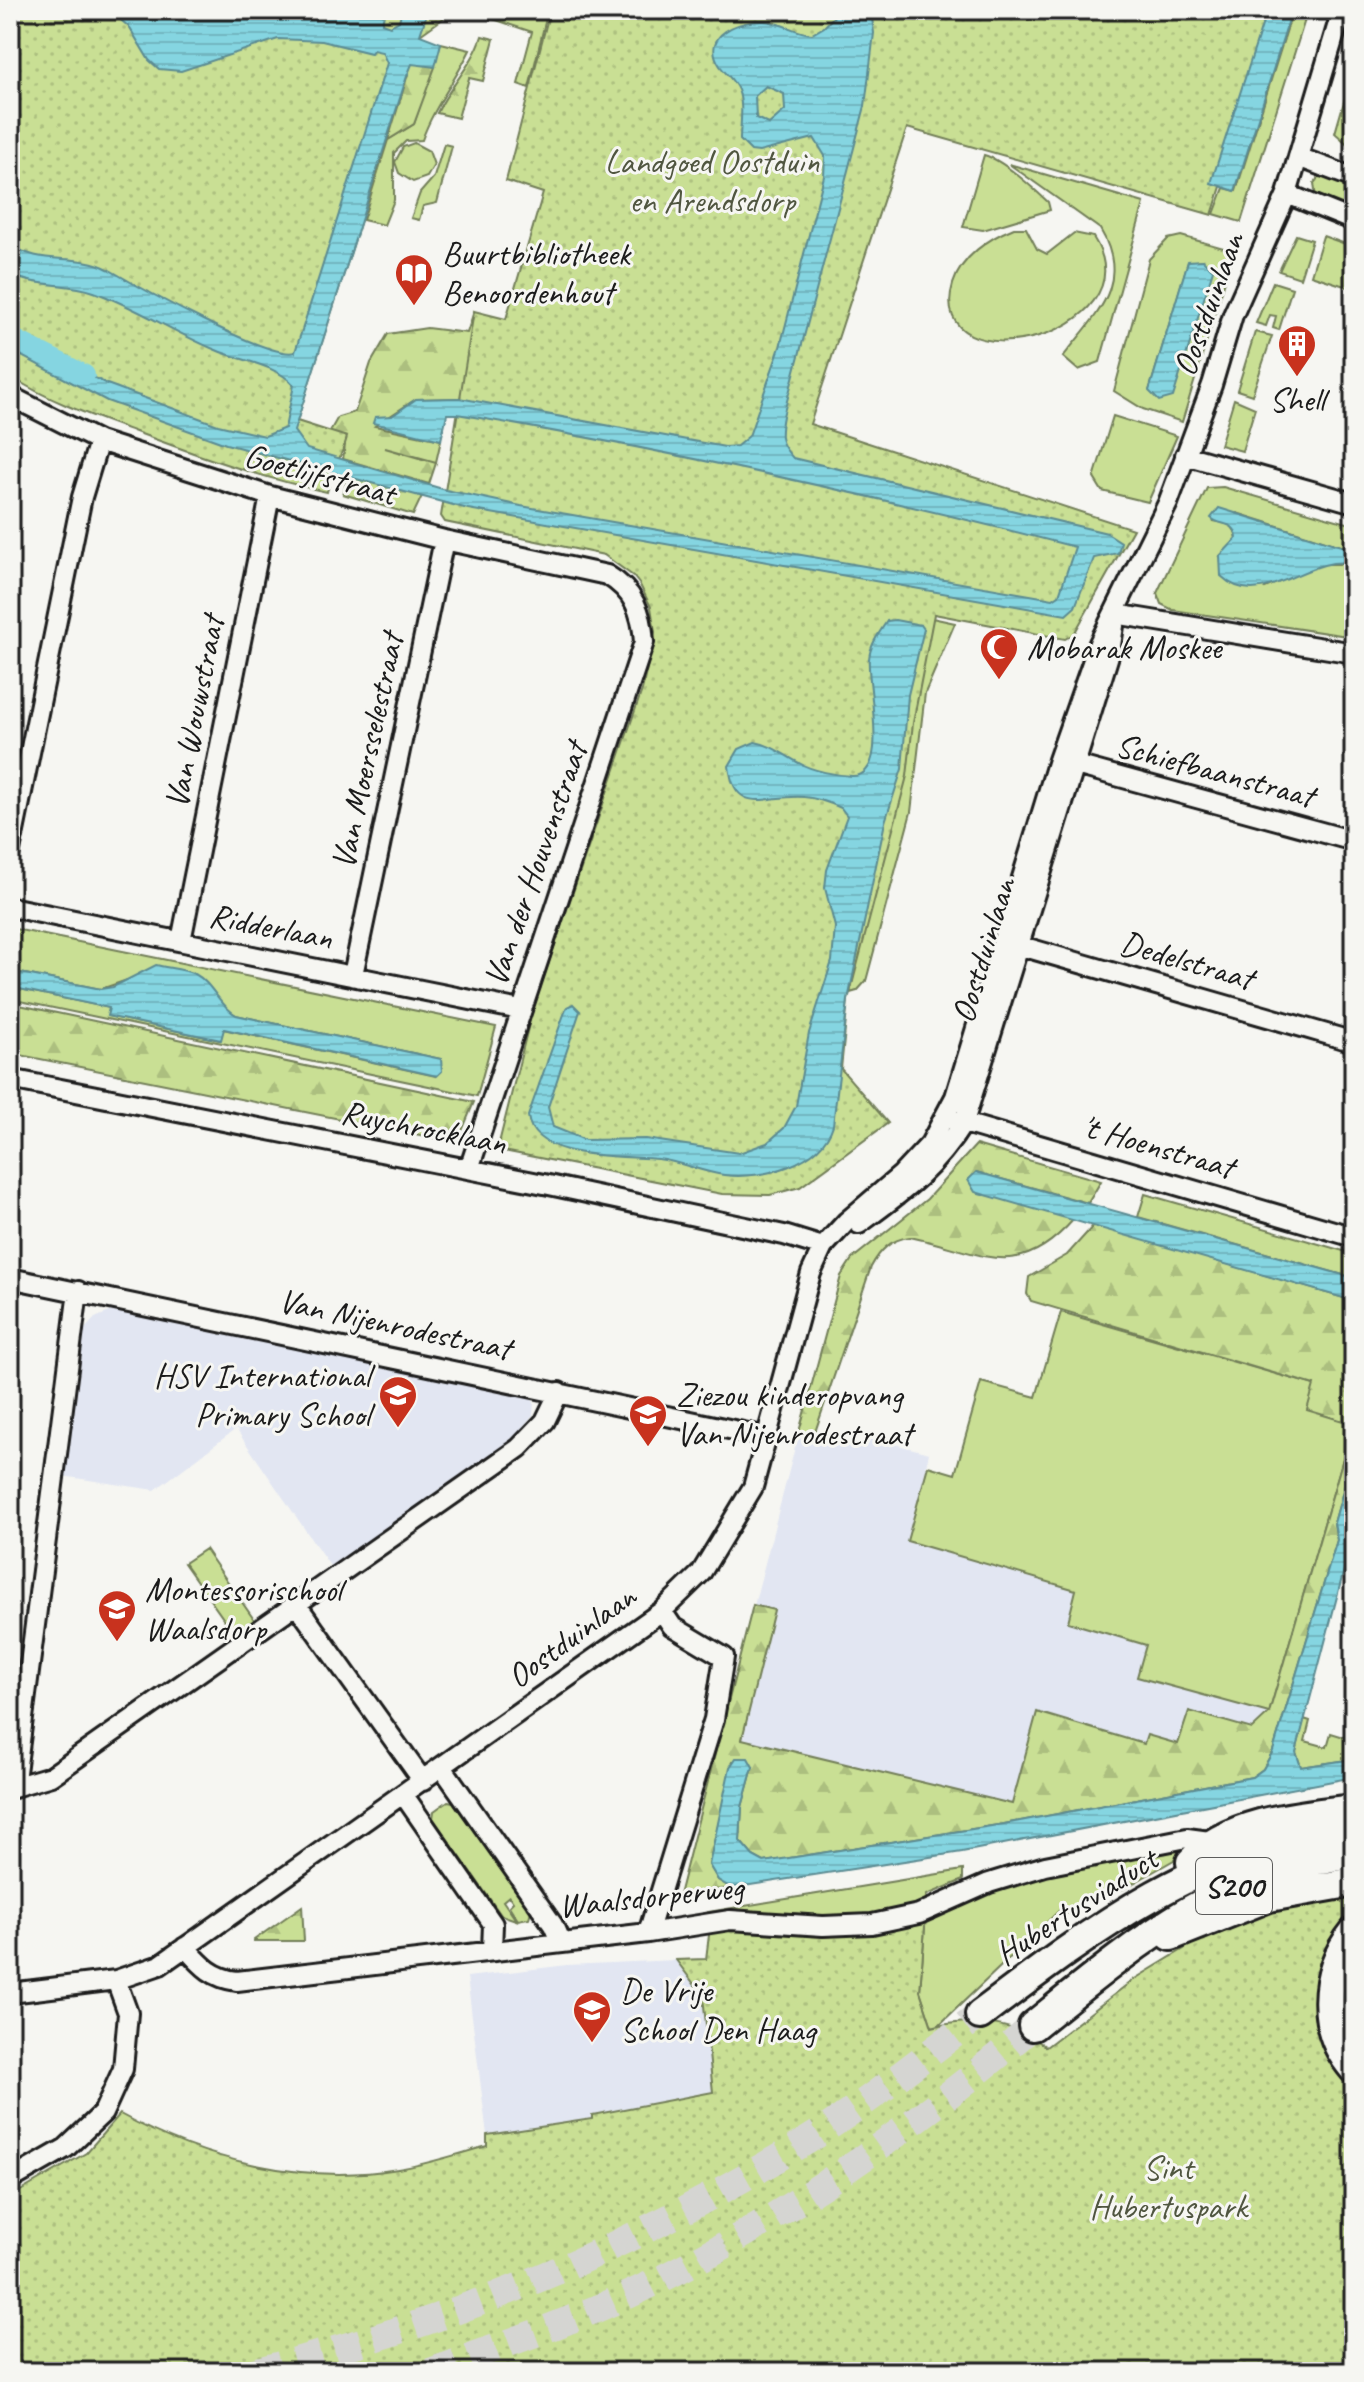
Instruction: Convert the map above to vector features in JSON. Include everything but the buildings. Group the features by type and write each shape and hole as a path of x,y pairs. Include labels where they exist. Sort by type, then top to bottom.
{"main road":[{"name":"Waalsdorperweg","path":"1217,1842 1278,1821 1354,1809"},
{"name":"Hubertusviaduct","path":"980,2015 1104,1923 1173,1883 1264,1846 1354,1829"},
{"path":"1173,1883 1201,1850 1217,1842"},
{"name":"Hubertusviaduct","path":"1033,2026 1175,1917 1235,1885 1289,1866 1354,1854"},
{"path":"1128,1951 1269,1897 1354,1882"},
{"path":"1354,1932 1334,1967 1328,2003 1336,2040 1354,2069"},
{"name":"S200","path":"1052,1960 1107,1944 1128,1951"}],"street":[{"name":"Oostduinlaan","path":"185,1947 662,1611 701,1573 730,1531 753,1487 811,1273 823,1247 930,1144 955,1097 1010,942 1099,643 1168,503 1233,315 1287,194 1342,10"},
{"path":"1298,157 1354,178"},
{"path":"1287,194 1354,221"},
{"name":"Goetlijfstraat","path":"10,396 99,441 270,496 444,540 576,566 607,575 623,584"},
{"path":"10,851 82,497 99,441"},
{"path":"1185,455 1354,503"},
{"name":"Van Wouwstraat","path":"181,941 270,496"},
{"name":"Van Moersselestraat","path":"353,975 444,540"},
{"name":"Van der Houvenstraat","path":"469,1169 644,642 639,610 623,584"},
{"path":"1115,614 1354,653"},
{"name":"Schiefbaanstraat","path":"1066,762 1354,841"},
{"name":"Ridderlaan","path":"10,907 520,1010"},
{"name":"Oostduinlaan","path":"823,1247 882,1210 942,1158 964,1122 1010,942"},
{"name":"Dedelstraat","path":"1010,942 1354,1042"},
{"name":"Ruychrocklaan","path":"10,1079 469,1169 784,1235 823,1247"},
{"name":"'t Hoenstraat","path":"945,1117 1354,1237"},
{"name":"Van Nijenrodestraat","path":"10,1278 767,1437"},
{"path":"78,1291 12,1788 51,1776 519,1448 545,1421 559,1392"},
{"path":"297,1605 423,1781"},
{"path":"648,1933 714,1719 724,1657 672,1626 662,1611"},
{"path":"442,1767 553,1925 561,1943"},
{"path":"403,1794 493,1924 492,1950"},
{"name":"Waalsdorperweg","path":"185,1947 205,1970 222,1979 237,1981 648,1933 730,1920 823,1926 872,1924 919,1914 989,1883 1045,1866 1187,1838 1217,1842"},
{"path":"10,1993 116,1980 153,1968 185,1947"},
{"path":"10,2180 66,2148 103,2113 123,2069 128,2013 116,1980"}],"shaded area":[{"path":"114,1310 256,1336 526,1394 534,1402 533,1415 511,1441 330,1566 236,1429 155,1490 62,1476 84,1330 95,1318"},
{"path":"1061,1312 1354,1398 1354,1474 1271,1775 750,1872 731,1888 679,1895 799,1432 864,1448 867,1437 929,1453 926,1466 955,1474 981,1382 1036,1398"},
{"name":"De Vrije School Den Haag","path":"676,1960 703,1996 713,2092 592,2115 592,2119 577,2124 487,2135 467,1977 567,1965"}],"green space":[{"path":"10,10 455,10 420,35 297,421 347,437 327,492 253,473 157,440 70,407 10,376"},
{"path":"504,10 548,10 529,88 518,84 532,32 487,17"},
{"name":"Landgoed Oostduin en Arendsdorp","path":"550,10 1277,10 1212,215 907,128 810,424 1133,529 1074,634 1065,639 934,614 913,723 907,776 848,1000 841,1069 888,1123 800,1187 770,1195 722,1194 504,1151 499,1143 532,1012 642,690 655,632 651,607 640,585 633,576 604,555 445,522 441,516 474,311 506,319 543,193 506,181"},
{"path":"1293,10 1308,10 1241,222 1214,214 1224,188 1236,191"},
{"path":"482,36 494,39 483,81 469,78 458,118 437,113 473,56"},
{"path":"441,43 470,50 422,140 406,141 394,153 394,200 384,225 363,220 388,140 414,124"},
{"path":"411,64 435,67 414,124 388,140"},
{"path":"1354,67 1354,150 1335,133"},
{"path":"414,143 429,151 434,165 427,177 413,182 399,173 395,162 403,147"},
{"path":"444,144 452,146 437,203 423,206 419,220 411,218 420,193 434,177"},
{"path":"984,155 1000,162 1026,182 1048,202 1050,210 983,230 963,227"},
{"path":"1009,164 1144,203 1100,362 1078,370 1063,357 1097,313 1111,283 1113,266 1100,229"},
{"path":"1325,170 1354,182 1354,215 1316,199 1314,183"},
{"path":"1014,228 1026,228 1037,249 1047,254 1074,233 1093,237 1104,272 1094,301 1069,323 1035,337 1001,341 971,335 953,316 953,284 957,274 977,250"},
{"path":"1296,235 1312,240 1300,278 1279,271"},
{"path":"1181,236 1234,251 1182,422 1143,409 1114,391 1149,259 1168,239","holes":["1203,260 1149,391 1188,262"]},
{"path":"1323,236 1354,247 1354,289 1311,275"},
{"path":"1273,282 1292,288 1279,330 1273,328 1276,316 1270,315 1266,326 1256,323"},
{"path":"474,311 678,438 459,398 416,399 375,426 441,440 436,462 385,448 436,463 429,484 343,459 345,445 307,427 329,433 338,417 355,412 371,363 388,334 427,328 467,333"},
{"path":"1255,332 1272,336 1252,395 1237,390"},
{"path":"1234,399 1255,408 1242,451 1220,445"},
{"path":"1113,416 1177,436 1148,502 1102,491 1094,478"},
{"path":"348,476 422,496 413,515 343,494"},
{"path":"1223,487 1354,525 1354,550 1237,513 1213,521 1230,525 1237,539 1220,556 1265,588 1320,564 1354,564 1354,637 1173,610 1161,604 1157,593 1207,488"},
{"path":"877,606 955,623 925,693 911,812 866,981 857,991 850,993 882,844"},
{"path":"10,928 496,1027 477,1096 10,999 10,987 110,1008 108,1016 220,1040 223,1029 436,1076 441,1059 236,1015 223,1008 204,981 127,980 101,989 10,971"},
{"path":"10,1003 474,1102 460,1136 445,1140 10,1053"},
{"path":"976,1145 1101,1181 1088,1203 976,1172 1032,1207 1074,1219 1054,1239 1035,1251 1016,1257 979,1255 910,1237 887,1246 871,1267 814,1435 799,1432 841,1276 852,1259 927,1199"},
{"path":"1145,1194 1354,1254 1354,1278 1138,1217"},
{"path":"1094,1225 1354,1301 1354,1452 1334,1523 1337,1540 1273,1751 1263,1769 1252,1777 1004,1824 764,1862 753,1856 740,1841 742,1807 753,1767 733,1761 709,1864 718,1880 731,1888 679,1895 753,1605 774,1610 742,1739 1012,1804 1037,1712 1144,1744 1147,1735 1178,1744 1189,1711 1252,1729 1269,1713 1353,1424 1307,1410 1314,1385 1031,1301 1027,1294 1029,1277 1067,1255"},
{"path":"1061,1312 1314,1385 1353,1424 1269,1713 1137,1677 1146,1645 1068,1622 1076,1590 907,1541 928,1466 955,1474 981,1382 1036,1397"},
{"path":"205,1549 255,1621 235,1635 184,1563"},
{"path":"1304,1719 1310,1721 1305,1741 1327,1747 1331,1733 1354,1740 1354,1759 1301,1767 1296,1752"},
{"path":"448,1801 453,1802 531,1911 529,1918 518,1920 509,1906 513,1902 509,1896 503,1901 516,1920 501,1915 433,1818 434,1811"},
{"path":"1189,1843 1193,1849 1123,1889 1097,1894 1068,1914 1062,1908 939,2025 932,2027 920,1991 926,1914 1019,1879"},
{"path":"963,1870 963,1880 927,1895 924,1904 865,1919 709,1917 708,1912"},
{"name":"Sint Hubertuspark","path":"1354,1891 1354,1918 1326,1958 1350,1970 1354,1961 1354,2372 10,2372 10,2197 86,2153 120,2114 185,2144 254,2165 326,2174 398,2169 487,2146 487,2135 592,2119 592,2115 713,2092 703,1996 676,1960 706,1959 710,1927 926,1914 920,1991 932,2027 961,2023 992,2024 1020,2032 1046,2047 1133,1980 1202,1938 1261,1909"},
{"path":"302,1906 304,1941 254,1941 254,1940"}],"water":[{"path":"109,10 371,10 384,14 382,23 390,26 399,21 402,10 428,10 420,35 441,43 435,67 412,64 407,76 294,431 307,449 446,490 521,506 1053,599 1059,595 1075,547 767,474 457,414 447,414 441,440 373,423 375,417 392,416 416,399 459,398 725,447 737,446 749,436 780,347 824,176 825,156 814,138 759,152 751,151 740,140 740,96 720,66 715,45 726,31 744,23 771,22 812,34 824,27 840,10 871,10 874,33 865,106 783,416 781,434 785,448 793,458 1107,533 1121,542 1118,553 1094,558 1075,607 1066,615 468,509 226,444 107,401 10,350 10,336 107,384 218,425 265,436 285,428 294,385 286,378 201,343 94,292 31,281 10,274 10,243 32,255 96,264 233,334 281,352 295,352 387,63 382,52 373,50 371,53 322,41 278,39 181,71 159,69 149,60 129,27","holes":["766,86 784,94 785,110 769,124 756,118 755,96"]},
{"path":"1267,10 1292,10 1235,191 1211,183"},
{"path":"1203,260 1213,270 1173,397 1159,401 1149,391 1188,261"},
{"path":"1219,508 1354,550 1354,564 1319,566 1269,586 1252,589 1237,586 1221,576 1220,556 1237,538 1231,526 1211,518"},
{"path":"887,621 921,625 924,629 908,695 902,769 885,822 848,1000 833,1125 826,1139 816,1150 788,1166 772,1172 739,1176 716,1174 658,1159 582,1153 546,1142 534,1131 528,1116 567,1007 573,1004 580,1011 548,1107 553,1127 585,1140 646,1139 739,1153 767,1143 784,1128 796,1106 809,1033 832,961 835,927 825,888 827,870 847,816 841,808 809,798 746,798 738,793 729,766 739,749 755,742 805,766 832,774 852,776 864,772 871,762 874,746 870,654 875,639"},
{"path":"156,965 195,974 236,1015 441,1059 442,1071 437,1076 224,1029 221,1040 107,1016 109,1008 10,987 10,971 101,989 113,987"},
{"path":"976,1172 1354,1278 1354,1301 975,1192 968,1180"},
{"path":"1354,1452 1354,1532 1296,1752 1301,1767 1354,1759 1354,1777 962,1852 731,1888 718,1880 709,1865 730,1767 736,1758 748,1758 753,1767 742,1807 740,1841 753,1856 764,1862 1004,1824 1252,1777 1263,1769 1273,1751 1337,1540 1334,1523"}],"waterway":[{"path":"10,337 85,375"}],"tunnel":[{"path":"253,2372 326,2353 466,2307 601,2251 667,2219 822,2131 980,2015"},
{"path":"430,2372 604,2306 736,2239 890,2139 1033,2026"}],"place":[{"name":"Buurtbibliotheek Benoordenhout","path":"414,307"},
{"name":"Shell","path":"1297,378"},
{"name":"Mobarak Moskee","path":"999,681"},
{"name":"HSV International Primary School","path":"398,1429"},
{"name":"Ziezou kinderopvang Van Nijenrodestraat","path":"648,1448"},
{"name":"Montessorischool Waalsdorp","path":"117,1643"},
{"name":"De Vrije School Den Haag","path":"592,2044"}]}
